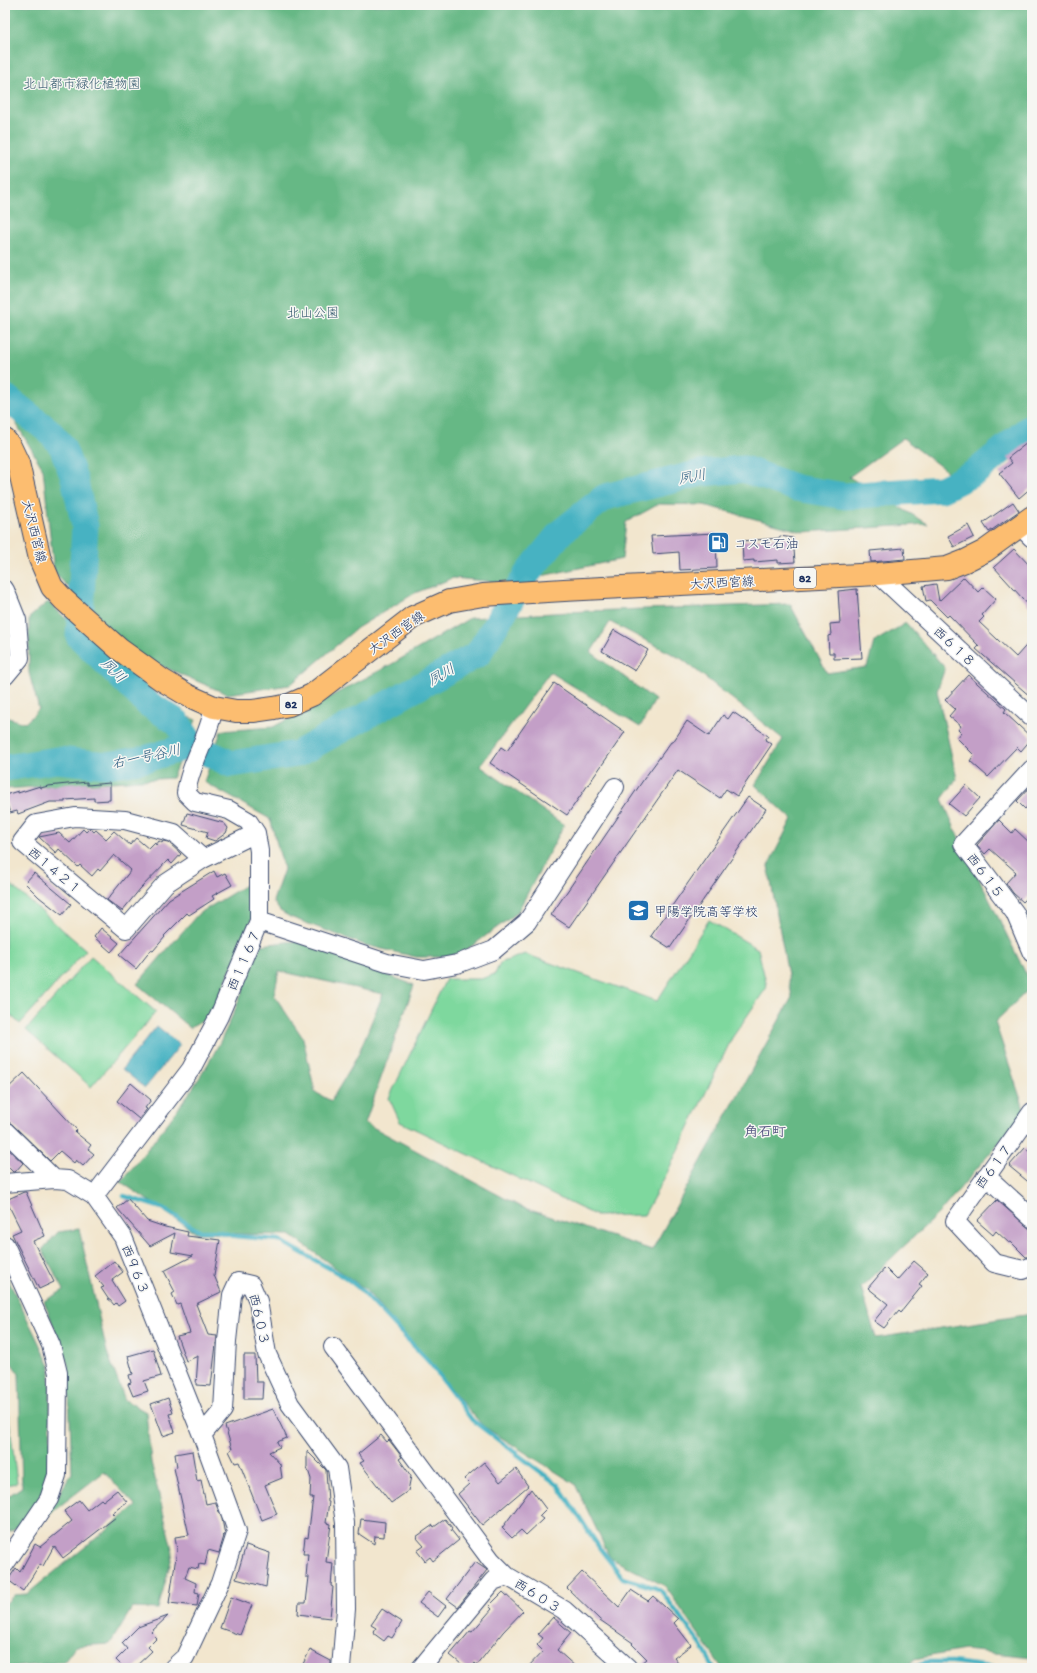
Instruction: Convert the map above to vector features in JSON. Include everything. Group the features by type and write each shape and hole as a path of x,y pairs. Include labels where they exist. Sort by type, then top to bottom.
{"main road":[{"name":"大沢西宮線","path":"7,445 18,463 40,559 52,587 68,604 119,649 162,680 189,696 213,715 236,711 253,711 274,708 300,701 323,687 413,617 449,601 466,597 564,590 878,574 947,568 966,561 1028,527"}],"street":[{"name":"西６１８","path":"878,574 1032,718"},
{"path":"5,590 17,620 20,658 5,676"},
{"path":"213,715 188,781 186,793 195,802 229,810 248,821 256,833"},
{"name":"西６１５","path":"1032,769 963,844 1015,912 1032,953"},
{"path":"259,921 387,963 424,970 457,964 494,950 527,922 615,787"},
{"name":"西１４２１","path":"203,859 174,833 125,820 75,817 36,824 22,842 126,929 165,884 203,859 256,833"},
{"name":"西１１６７","path":"94,1196 191,1069 219,1016 259,921 259,851 256,833"},
{"name":"西６１７","path":"1032,1112 955,1221 994,1263 1023,1270 1032,1266"},
{"path":"5,1131 54,1179"},
{"path":"986,1176 1032,1218"},
{"name":"西９６３","path":"5,1183 54,1179 68,1180 94,1196 123,1237 202,1435"},
{"path":"5,1245 51,1345 58,1373 57,1475 49,1499 12,1544 5,1564"},
{"name":"西６０３","path":"202,1435 223,1410 227,1341 232,1295 238,1282 252,1285 258,1301 267,1354 290,1404 337,1468 345,1523 346,1609 341,1668"},
{"path":"333,1347 492,1560 507,1576"},
{"path":"173,1668 185,1657 220,1583 237,1531 202,1435"},
{"name":"西６０３","path":"421,1668 493,1581 507,1576 564,1610 628,1668"}],"green space":[{"name":"北山公園","path":"5,5 1032,5 1032,414 953,476 903,438 849,477 928,524 803,532 704,505 659,504 626,522 622,559 508,583 453,578 415,593 357,628 290,685 227,694 129,652 54,572 43,469 13,418 5,413"},
{"path":"48,602 159,705 196,720 172,778 5,789 5,717 25,723 39,709 29,673 29,618"},
{"path":"790,604 827,673 867,667 874,642 906,623 945,668 937,691 957,779 942,799 960,840 1032,986 995,1022 1025,1112 940,1212 861,1287 876,1338 1032,1314 1032,1657 964,1650 914,1659 908,1668 722,1668 665,1586 610,1558 575,1484 483,1426 365,1289 290,1235 196,1233 121,1182 181,1105 212,1057 232,1016 261,945 296,941 414,985 365,1123 521,1207 652,1250 792,997 768,866 792,819 755,785 783,739 682,659 610,622 591,652 655,700 640,727 550,672 480,766 564,825 517,913 465,951 446,957 416,957 365,945 290,917 280,911 273,901 284,869 270,819 204,782 221,731 273,727 392,664 470,618 587,611","holes":["279,971 383,994 357,1057 331,1101 315,1092 303,1038 274,995"]},
{"path":"5,608 12,625 11,658 5,667"},
{"path":"254,880 252,919 211,1016 190,1028 137,984 198,914"},
{"path":"11,885 86,950 20,1024 5,1010 5,891"},
{"path":"709,920 758,949 767,987 732,1038 667,1173 644,1215 597,1216 400,1122 389,1098 446,979 481,979 495,974 500,963 525,954 657,1001"},
{"path":"91,956 156,1012 91,1087 26,1030"},
{"path":"79,1229 107,1352 125,1400 146,1412 151,1462 173,1553 158,1609 132,1608 110,1644 76,1646 64,1662 5,1668 5,1645 7,1644 5,1642 5,1604 14,1595 27,1594 136,1506 104,1472 44,1518 72,1473 68,1365 44,1301 64,1290 42,1250 58,1232"},
{"path":"5,1273 50,1366 51,1477 34,1508 14,1530 5,1533 5,1498 22,1487 19,1374 5,1354"},
{"path":"5,1393 17,1483 5,1485"}],"water":[{"path":"157,1026 180,1045 145,1088 122,1069"}],"building":[{"path":"1032,439 1032,487 1019,498 999,473 1012,463 1008,458"},
{"path":"1013,502 1019,511 989,532 983,523"},
{"path":"968,525 974,537 954,547 948,536"},
{"path":"716,533 717,568 680,570 679,552 653,554 651,536"},
{"path":"780,536 793,538 795,562 778,563 778,560 754,562 754,560 743,561 742,541 780,538"},
{"path":"904,548 905,559 871,562 870,551"},
{"path":"1014,549 1032,568 1032,609 994,567"},
{"path":"964,577 978,592 983,587 996,599 982,615 984,617 979,622 1016,657 1032,639 1032,698 976,649 979,646 949,615 947,617 930,600 926,601 923,586 936,584 939,601"},
{"path":"857,589 862,658 834,659 834,653 829,653 828,636 831,635 830,624 840,623 838,591"},
{"path":"614,630 648,650 635,671 602,651"},
{"path":"968,675 1006,709 1004,712 1032,738 1021,751 1017,747 988,777 970,761 974,755 957,738 961,733 958,730 961,726 949,716 955,709 945,700"},
{"path":"554,683 625,732 567,815 490,763 501,747 507,751"},
{"path":"733,712 768,736 765,740 772,744 737,796 726,789 720,798 678,770 569,927 551,915 646,776 671,742 673,742 687,721 709,736 723,715 728,719"},
{"path":"87,782 87,785 110,783 110,800 94,801 94,798 65,800 65,802 50,802 18,814 17,811 10,813 5,799 5,795 18,791 18,793 40,786 41,788"},
{"path":"966,785 980,798 964,816 949,804"},
{"path":"1032,785 1032,801 1025,809 1017,801"},
{"path":"748,797 766,809 670,948 651,936"},
{"path":"187,813 224,823 228,828 226,833 215,841 206,838 208,832 183,825"},
{"path":"999,820 1012,833 1015,829 1032,845 1032,893 1023,902 1013,893 1006,883 1016,872 990,849 985,854 977,845"},
{"path":"90,828 94,832 96,830 106,839 114,831 130,845 136,838 149,849 155,843 156,845 159,841 162,843 163,841 168,842 181,854 172,864 168,860 140,889 122,911 107,900 131,870 114,855 100,871 98,869 92,876 80,865 78,867 59,849 56,853 39,837 59,833 70,843 83,829 86,832"},
{"path":"214,871 217,877 225,873 232,885 212,896 214,899 189,915 187,913 164,936 165,937 153,951 151,950 136,969 119,955 169,899"},
{"path":"34,873 71,904 62,915 39,897 25,883"},
{"path":"101,928 119,943 111,952 94,937"},
{"path":"24,1073 77,1130 75,1132 91,1145 88,1149 94,1154 83,1166 76,1160 74,1163 60,1151 50,1161 12,1124 5,1121 5,1091"},
{"path":"131,1083 151,1100 145,1108 147,1109 139,1119 117,1101"},
{"path":"5,1146 23,1163 15,1172 13,1172 5,1164"},
{"path":"1025,1148 1032,1154 1032,1185 1009,1166"},
{"path":"26,1192 45,1236 33,1241 54,1282 39,1289 12,1234 21,1230 6,1200"},
{"path":"128,1199 147,1221 188,1232 187,1236 220,1240 214,1275 221,1292 196,1304 208,1335 217,1336 211,1386 196,1385 198,1356 186,1361 177,1336 190,1333 180,1304 177,1305 172,1294 175,1292 164,1271 193,1256 171,1252 175,1233 150,1246 117,1208"},
{"path":"997,1200 1032,1231 1032,1256 1026,1257 1011,1242 1009,1243 996,1231 993,1235 977,1221"},
{"path":"114,1261 123,1272 112,1280 125,1301 118,1306 116,1303 114,1305 109,1300 101,1288 104,1287 95,1276"},
{"path":"914,1261 928,1273 919,1284 922,1286 901,1312 899,1310 884,1328 874,1321 888,1304 868,1288 885,1268 897,1280"},
{"path":"153,1349 161,1376 144,1381 148,1391 133,1396 128,1384 131,1383 129,1375 133,1374 128,1356"},
{"path":"244,1355 255,1355 256,1382 263,1382 262,1399 244,1399"},
{"path":"168,1398 173,1413 169,1414 175,1432 163,1436 151,1404"},
{"path":"273,1409 287,1438 277,1442 280,1447 269,1452 280,1464 282,1478 265,1485 277,1514 262,1520 239,1462 235,1463 229,1451 232,1449 225,1426"},
{"path":"381,1435 387,1442 389,1440 402,1457 399,1459 411,1476 408,1491 391,1503 360,1463 364,1461 358,1454"},
{"path":"192,1451 197,1481 201,1480 206,1504 215,1502 222,1519 225,1535 222,1536 224,1536 219,1553 208,1550 205,1565 199,1564 198,1569 189,1567 185,1578 196,1583 195,1592 199,1593 197,1606 169,1603 177,1550 175,1537 189,1535 174,1468 177,1467 175,1454"},
{"path":"307,1451 326,1470 329,1502 326,1523 331,1524 326,1562 333,1563 331,1586 333,1587 330,1618 298,1614 299,1603 306,1603 309,1577 306,1577 308,1554 303,1554 305,1537 308,1538 313,1497 310,1497 311,1479 307,1467"},
{"path":"484,1462 500,1482 516,1469 528,1486 482,1525 458,1494 469,1484 464,1479"},
{"path":"531,1489 546,1509 539,1516 543,1519 526,1535 521,1530 512,1538 502,1528"},
{"path":"117,1490 127,1502 112,1513 116,1517 63,1558 54,1546 43,1566 40,1564 23,1591 8,1580 16,1568 20,1572 35,1544 40,1547 72,1521 64,1511 79,1500 87,1510 101,1499 103,1501"},
{"path":"361,1519 385,1522 384,1537 375,1536 374,1544 359,1534"},
{"path":"445,1519 459,1540 433,1561 430,1557 425,1561 417,1551 424,1546 416,1537 433,1525 434,1527"},
{"path":"246,1545 270,1553 266,1587 236,1579"},
{"path":"475,1562 487,1570 458,1607 447,1599"},
{"path":"582,1572 619,1607 631,1590 648,1601 653,1596 678,1619 674,1623 691,1645 674,1658 682,1668 638,1668 638,1666 647,1659 632,1644 633,1643 600,1620 567,1588"},
{"path":"428,1592 446,1606 438,1617 419,1603"},
{"path":"503,1592 523,1611 503,1632 477,1665 475,1663 471,1668 466,1668 450,1655 470,1631 472,1632 492,1609 489,1606"},
{"path":"231,1597 252,1605 240,1635 220,1628"},
{"path":"382,1609 402,1622 392,1638 388,1636 384,1641 373,1633 376,1628 371,1625"},
{"path":"168,1616 151,1632 157,1638 148,1647 152,1651 134,1668 124,1668 116,1660 127,1649 122,1643 138,1627"},
{"path":"553,1617 571,1633 557,1650 577,1668 527,1668 543,1651 537,1645 543,1638 538,1634"},
{"path":"310,1650 331,1661 331,1668 301,1668"}],"waterway":[{"name":"夙川","path":"5,397 49,431 62,446 74,478 85,526 79,636 147,703 177,722 192,745 231,764 297,754 478,654 527,574 561,532 605,497 701,473 744,469 796,488 845,496 942,489 976,472 1032,426"},
{"name":"右一号谷川","path":"5,768 57,760 107,765 145,759 192,745"},
{"path":"124,1196 162,1208 199,1231 216,1231 235,1236 279,1240 345,1277 359,1288 430,1363 472,1420 558,1485 599,1547 623,1578 656,1588 662,1592 701,1645 714,1668"},
{"path":"909,1668 925,1662 952,1662 998,1668"}],"place":[{"name":"コスモ石油","path":"719,543"},
{"name":"甲陽学院高等学校","path":"638,911"}],"district":[{"name":"角石町","path":"765,1131"}],"park label":[{"name":"北山都市緑化植物園","path":"82,83"}]}
